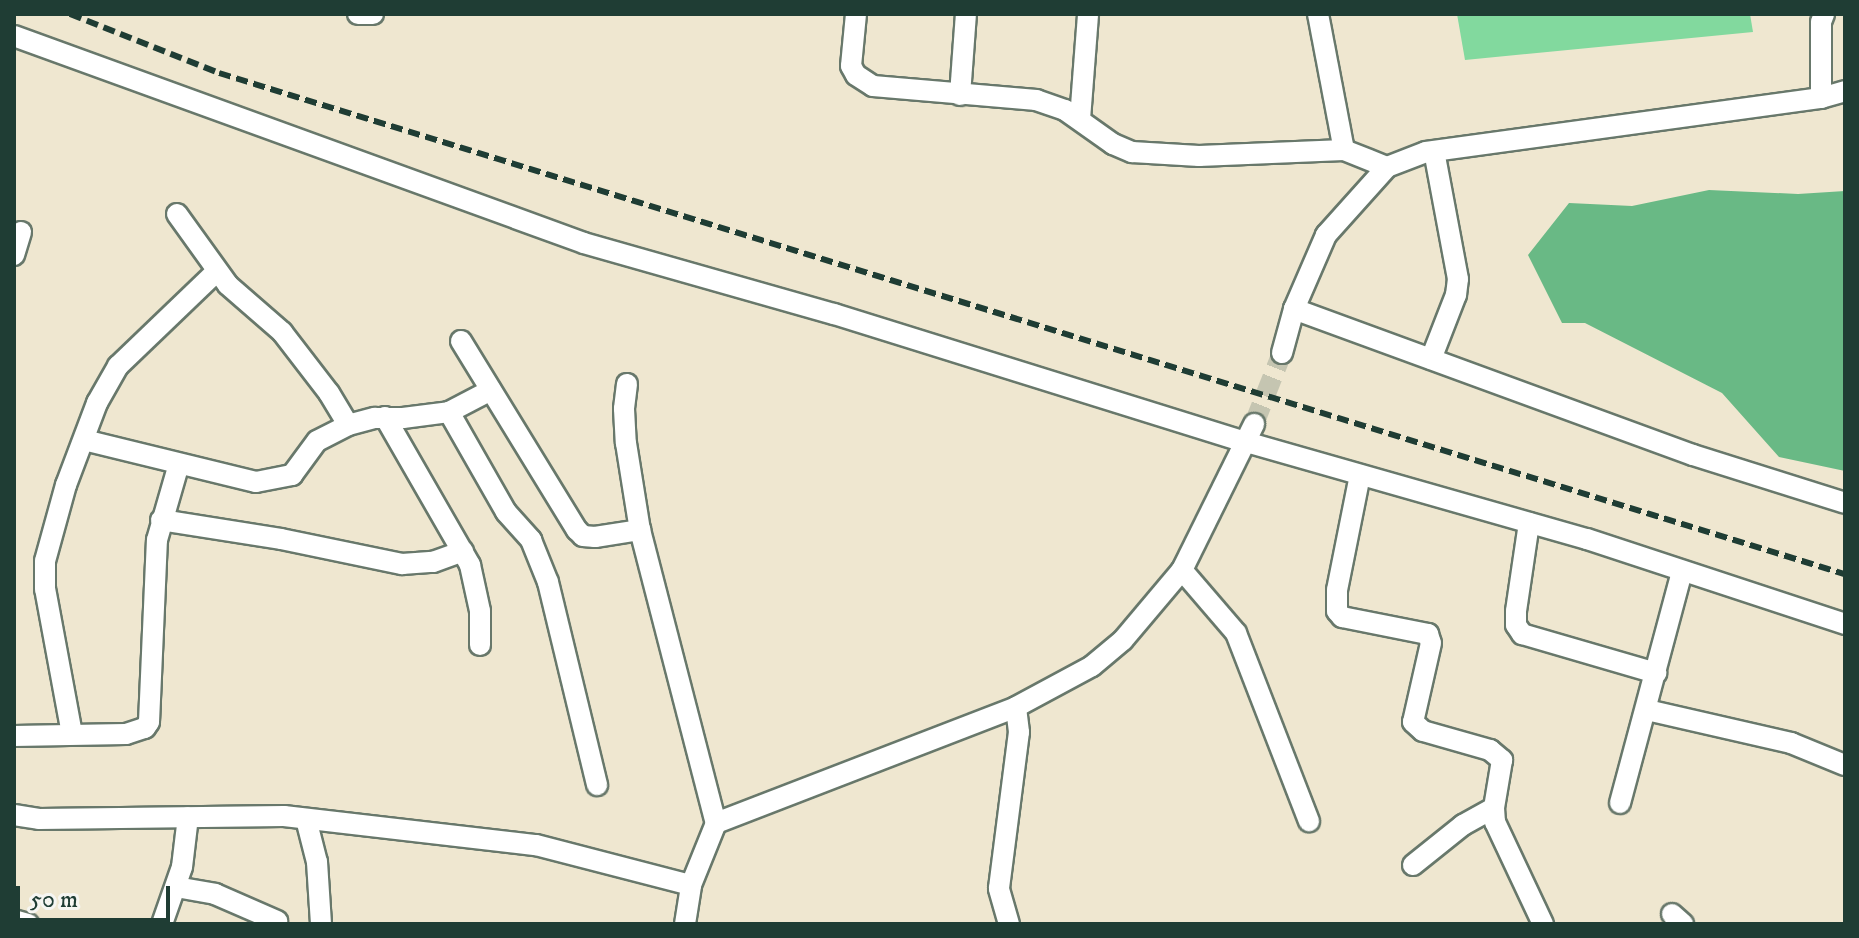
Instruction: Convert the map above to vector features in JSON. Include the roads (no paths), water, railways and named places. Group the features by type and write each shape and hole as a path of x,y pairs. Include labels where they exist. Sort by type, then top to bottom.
{"street":[{"path":"358,14 373,14"},
{"path":"856,14 850,57 856,75 866,83 889,90 1036,100 1080,119 1113,144 1132,152 1156,156 1344,150 1387,167"},
{"path":"960,95 966,14"},
{"path":"1080,119 1088,14"},
{"path":"1318,14 1344,150"},
{"path":"1821,98 1821,22 1824,14"},
{"path":"14,36 584,243 1250,433 1360,475 1529,523 1845,624"},
{"path":"1282,353 1294,309 1326,235 1387,167 1434,151 1821,98 1845,91"},
{"path":"1431,359 1456,295 1458,279 1434,151"},
{"path":"177,214 217,271 282,332 329,393 348,425"},
{"path":"14,255 21,232"},
{"path":"72,734 45,589 45,561 66,485 97,403 118,366 217,271"},
{"path":"1294,309 1693,455 1845,503"},
{"path":"461,341 583,536 640,530"},
{"path":"627,384 624,409 626,443 640,530 716,823 691,885 685,924"},
{"path":"84,440 256,482 281,478 298,470 317,441 348,425 385,417 449,412 491,390"},
{"path":"449,412 506,512 531,540 548,582 597,785"},
{"path":"385,417 413,472 463,551 476,586 480,645"},
{"path":"716,823 1016,707 1092,666 1123,640 1182,570 1250,433"},
{"path":"14,736 126,734 145,728 149,722 157,540 179,464"},
{"path":"1360,475 1337,590 1337,611 1342,617 1428,634 1431,643 1413,722 1423,731 1498,754 1502,760 1494,808 1495,822 1543,924"},
{"path":"161,520 281,539 402,564 433,562 463,551"},
{"path":"1529,523 1516,611 1516,625 1522,634 1656,673"},
{"path":"1182,570 1236,633 1309,821"},
{"path":"1620,803 1682,571"},
{"path":"1009,924 999,888 1019,732 1016,707"},
{"path":"1647,710 1791,743 1845,765"},
{"path":"1413,865 1463,825 1494,808"},
{"path":"14,815 39,819 306,819 536,845 691,885"},
{"path":"162,924 176,887 188,817"},
{"path":"306,819 317,862 321,924"},
{"path":"176,887 215,894 277,921"},
{"path":"14,920 28,924"}],"tunnel":[{"path":"1254,424 1282,353"}],"railway":[{"path":"70,14 219,73 1845,574"}]}
